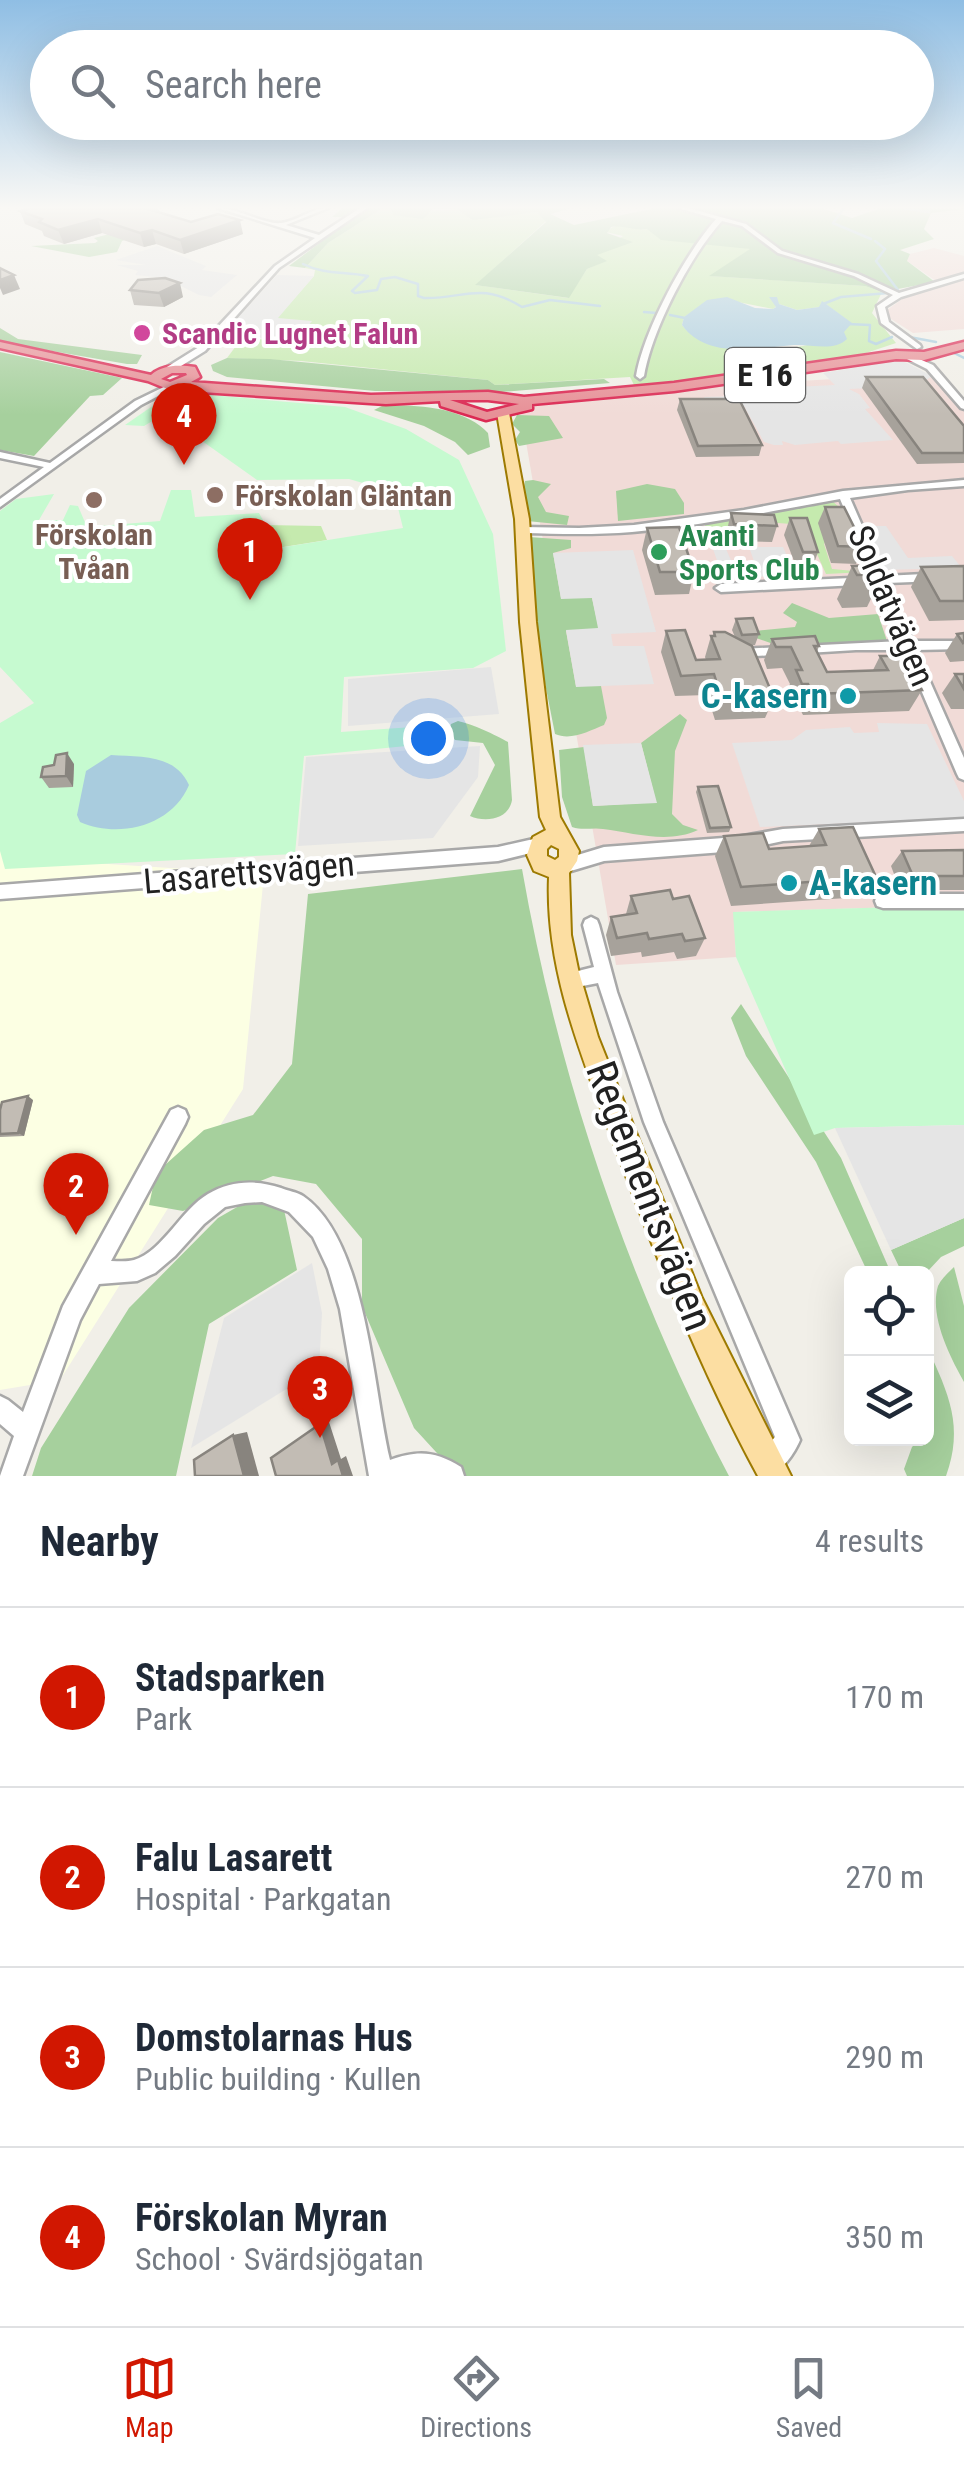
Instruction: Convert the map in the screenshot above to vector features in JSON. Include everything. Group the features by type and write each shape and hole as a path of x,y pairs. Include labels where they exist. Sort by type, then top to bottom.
{"highway":[{"name":"E 16","path":"161,375 176,386 447,404 474,412 674,388 964,344"},
{"name":"E 16","path":"0,345 161,375 185,368 194,374 300,392"},
{"path":"176,386 194,374"},
{"name":"E 16","path":"375,398 482,396 503,408"},
{"path":"474,412 470,402 482,396"}],"main road":[{"name":"Regementsvägen","path":"503,408 518,530 516,556 523,566 552,854 572,980 598,1066 657,1224 711,1352 772,1470"},
{"name":"Regementsvägen","path":"474,412 496,428 506,446"}],"street":[{"path":"138,404 161,375 205,347 223,330 268,277"},
{"path":"640,376 643,358 683,277"},
{"path":"860,277 898,295"},
{"path":"961,277 898,295 881,306 880,313 964,406"},
{"path":"194,374 205,347"},
{"path":"0,504 138,404 176,386"},
{"path":"0,455 54,466"},
{"path":"518,530 582,533 649,528 762,512 904,485 964,483"},
{"name":"Soldatvägen","path":"843,494 964,774"},
{"path":"721,588 964,576"},
{"path":"737,654 964,645"},
{"path":"552,854 604,854 738,844 784,835 964,824"},
{"name":"Lasarettsvägen","path":"0,892 498,854 552,854"},
{"path":"884,901 964,901"},
{"path":"591,926 602,974 658,1135 788,1440 772,1470"},
{"path":"572,980 602,974"},
{"path":"11,1476 71,1314 178,1117"},
{"path":"92,1273 139,1270 157,1257 192,1217 219,1199 248,1191 274,1193 300,1205 316,1220 335,1254 358,1347 381,1476 420,1461 436,1465 452,1476"},
{"path":"0,1408 25,1430"}],"shaded area":[{"path":"154,277 235,277 211,297"},
{"path":"275,277 313,277 278,318 312,321 300,336 279,334 273,340 224,333"},
{"path":"930,277 964,277 964,329 913,333 888,317 887,310 905,297 942,285"},
{"path":"901,360 932,376 918,386 849,389 859,394 870,408 865,409 893,440 795,445 782,441 783,445 774,445 764,442 744,406 690,407 705,397 737,396 734,390 835,385 823,373"},
{"path":"926,374 964,402 964,905 734,912 736,957 616,965 520,407 726,385"},
{"path":"863,526 886,526 908,558 952,556 962,568 882,570"},
{"path":"749,547 783,547 796,576 723,577 713,549 726,549 734,567 756,567"},
{"path":"633,550 656,632 611,634 613,646 644,646 654,684 576,687 566,630 598,628 592,598 561,599 553,553"},
{"path":"491,667 499,714 348,726 348,679"},
{"path":"877,723 927,724 964,801 964,818 760,827 732,743 792,740 806,730 850,727 854,733 879,732"},
{"path":"641,743 657,803 593,806 583,745"},
{"path":"480,746 478,777 433,838 298,846 306,757"},
{"path":"0,813 30,859 264,874 243,1089 60,1380 0,1390"},
{"path":"964,1125 964,1218 891,1250 835,1128"},
{"path":"312,1263 322,1313 319,1369 191,1448 224,1318"}],"green space":[{"path":"313,277 485,277 476,285 568,298 582,277 725,277 865,286 882,292 872,313 896,343 851,358 654,385 634,385 630,377 495,385 488,380 301,361 227,358 242,338 273,340 277,318","holes":["733,301 773,309 779,304 797,310 820,307 823,302 851,323 817,342 766,350 716,345 696,337 682,325 684,317 706,303"]},
{"path":"484,277 582,277 569,298 475,285"},
{"path":"723,277 928,277 935,282 882,292 865,286"},
{"path":"0,328 18,339 142,355 137,364 127,364 0,342"},
{"path":"0,352 122,378 103,395 90,396 34,456 0,450"},
{"path":"227,358 488,380 495,385 604,379 610,383 501,392 375,391 227,377 213,371 211,365"},
{"path":"188,393 345,407 406,429 459,460 493,534 506,651 473,668 344,677 341,732 427,726 427,744 304,756 295,854 5,869 0,851 0,723 34,703 0,667 0,511 16,499 54,494 39,520 63,520 70,505 78,506 87,527 160,521 171,490 191,490 195,517 259,513 278,548 403,528 394,492 349,479 257,480 164,414 144,426 125,425 164,398"},
{"path":"382,406 424,407 453,413 488,433 490,447 468,455 455,442 424,426 374,410"},
{"path":"517,415 549,416 563,438 519,446 515,440 520,432 512,424"},
{"path":"525,481 551,484 538,497 546,512 569,516 567,525 527,521 523,493"},
{"path":"647,484 675,489 684,503 684,514 618,521 616,491"},
{"path":"831,500 839,507 841,522 824,544 832,569 865,572 826,574 804,525 765,522 708,530 704,524"},
{"path":"265,525 321,526 327,540 277,548"},
{"path":"529,537 571,540 571,548 553,553 561,598 592,598 599,629 566,631 576,686 601,686 607,718 604,725 580,734 555,734 530,607"},
{"path":"792,603 829,618 878,614 887,641 779,646 756,638 755,631 795,627 797,622 783,613"},
{"path":"680,714 687,720 675,751 672,814 683,825 698,830 663,837 572,827 562,797 559,750 584,747 593,806 656,802 641,743"},
{"path":"458,721 508,742 512,800 506,812 496,818 470,816 495,765 483,743 455,740 449,731 451,724"},
{"path":"522,869 556,1026 602,1181 660,1331 729,1476 458,1476 414,1428 362,1306 362,1239 316,1184 273,1176 183,1211 149,1205 156,1173 204,1130 253,1115 292,1064 308,894"},
{"path":"964,905 964,1125 835,1128 814,1135 736,957 733,912"},
{"path":"741,1004 841,1158 888,1266 865,1266 816,1162 746,1056 731,1018"},
{"path":"251,1199 283,1205 297,1270 209,1324 176,1476 32,1476 41,1448 129,1308 218,1218"},
{"path":"964,1218 964,1246 941,1257 933,1266 899,1266 891,1250"},
{"path":"954,1267 964,1306 964,1382 947,1349 936,1310 938,1286"},
{"path":"934,1362 954,1426 946,1476 907,1476 904,1469 912,1447 934,1446"}],"water":[{"path":"727,297 755,308 773,309 776,307 769,297 777,297 779,304 797,310 819,307 822,301 852,323 844,332 847,339 836,345 749,349 719,348 705,343 682,325 684,317 707,300"},
{"path":"111,755 166,762 189,785 170,810 143,825 111,829 80,822 77,815 86,771"}],"building":[{"path":"165,278 180,283 159,293 130,290 138,280"},
{"path":"866,377 923,377 964,426 964,453 922,453"},
{"path":"680,399 739,399 762,445 698,446"},
{"path":"825,507 844,507 864,547 838,546"},
{"path":"731,513 774,515 777,526 734,524"},
{"path":"790,518 807,518 818,552 803,552"},
{"path":"679,527 694,572 660,572 647,528"},
{"path":"877,565 883,574 857,575 852,566"},
{"path":"964,566 964,601 940,601 921,567"},
{"path":"753,618 759,634 742,635 736,619"},
{"path":"685,630 696,660 720,659 711,636 715,636 714,632 725,632 752,646 774,698 722,700 714,674 681,676 666,631"},
{"path":"815,636 819,646 814,646 827,672 888,670 880,656 904,656 924,682 918,682 922,690 813,694 808,684 802,684 796,670 802,670 791,647 776,647 772,639"},
{"path":"955,674 964,674 964,689"},
{"path":"67,753 66,776 41,777 43,767 54,765 56,755"},
{"path":"718,786 731,827 710,828 698,787"},
{"path":"853,827 876,877 741,887 724,836 763,833 769,849 826,845 819,829"},
{"path":"964,850 964,876 913,876 902,851"},
{"path":"670,890 673,899 689,896 705,938 685,941 682,934 649,939 647,933 617,938 611,917 637,913 631,896"},
{"path":"28,1096 18,1133 0,1134 2,1102"},
{"path":"320,1424 332,1464 338,1460 343,1476 276,1476 271,1458"},
{"path":"233,1435 244,1476 195,1476 194,1460"}],"waterway":[{"path":"367,277 352,291 377,290 381,279 395,277 418,284 418,296 424,298 483,293 522,307 550,300 600,306"},
{"path":"888,277 898,290"},
{"path":"823,304 841,297 888,293"},
{"path":"644,312 657,313"},
{"path":"670,315 685,318"},
{"path":"848,324 870,325 869,341 876,344 892,337"},
{"path":"904,336 936,342"},
{"path":"954,353 964,358"}],"place":[{"name":"Scandic Lugnet Falun","path":"142,333"},
{"name":"Förskolan Myran","path":"184,465"},
{"name":"Förskolan Gläntan","path":"215,495"},
{"name":"Förskolan Tvåan","path":"94,500"},
{"name":"Avanti Sports Club","path":"659,552"},
{"name":"Stadsparken","path":"250,600"},
{"name":"C-kasern","path":"848,696"},
{"name":"A-kasern","path":"789,883"},
{"name":"Falu Lasarett","path":"76,1235"},
{"name":"Domstolarnas Hus","path":"320,1438"}]}
